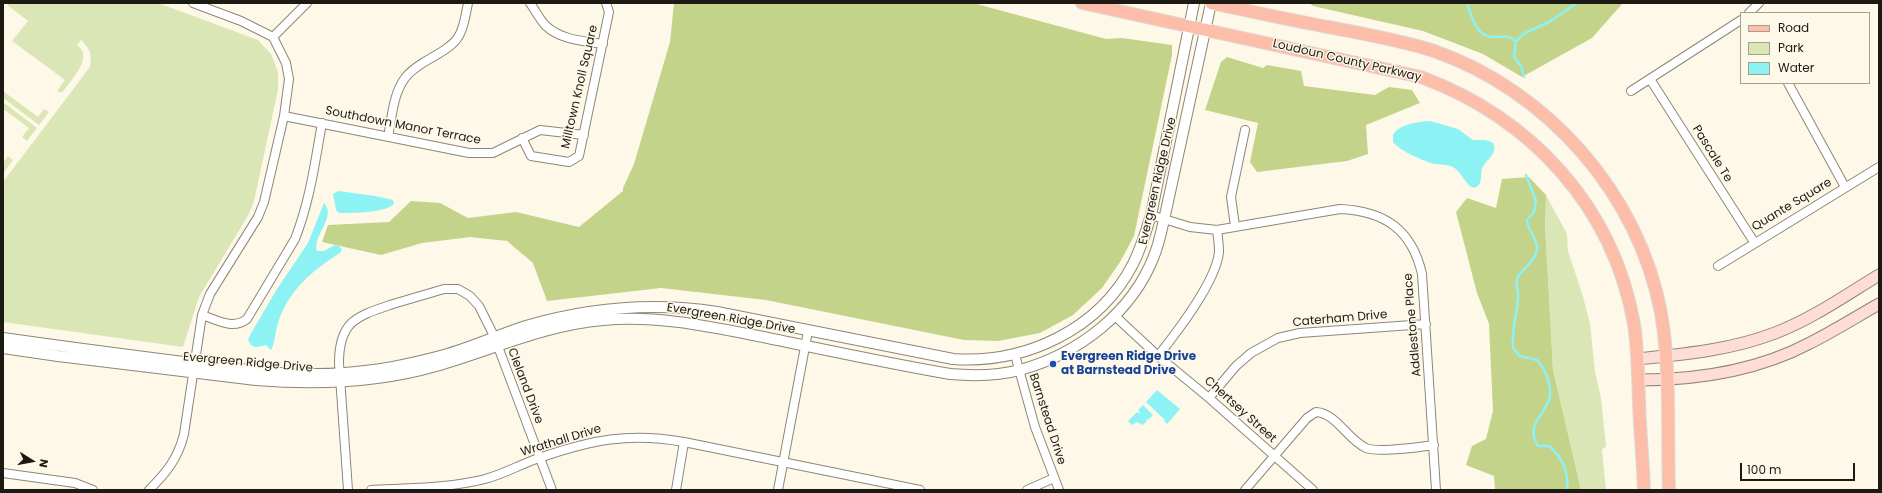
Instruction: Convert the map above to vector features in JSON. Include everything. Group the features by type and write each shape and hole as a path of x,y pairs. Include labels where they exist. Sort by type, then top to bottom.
{"main road":[{"name":"Loudoun County Parkway","path":"1082,3 1189,28 1356,62 1421,77 1462,94 1512,125 1548,157 1586,205 1605,237 1625,287 1634,323 1638,359 1644,490"},
{"path":"1211,3 1394,41 1433,51 1482,72 1534,107 1553,123 1583,154 1607,185 1624,212 1649,271 1660,311 1666,356 1669,490"},
{"path":"1638,359 1724,348 1776,333 1814,314 1879,275"},
{"path":"1639,380 1667,380 1718,374 1771,360 1810,344 1879,304"}],"street":[{"path":"149,490 170,469 181,448 202,315 210,294 258,217 264,202 284,116 289,79 286,63 273,37 202,5 192,3"},
{"path":"273,37 307,3"},
{"path":"388,136 398,90 404,78 413,69 452,46 464,26 468,3"},
{"path":"530,3 546,25 555,32 568,37 602,44"},
{"name":"Milltown Knoll Square","path":"522,138 531,156 569,162 579,156 609,12 606,3"},
{"name":"Evergreen Ridge Drive","path":"495,340 557,318 619,309 662,307 711,311 953,359 981,360 1015,355 1052,341 1090,317 1114,292 1133,264 1146,234 1194,3"},
{"name":"Evergreen Ridge Drive","path":"3,348 58,356 273,374 340,378 424,360 495,340 568,325 606,320 646,319 704,326 950,374 987,375 1019,370 1047,361 1069,350 1091,336 1115,316 1145,276 1155,255 1164,220 1211,3"},
{"path":"1750,12 1759,3"},
{"path":"1631,91 1740,21"},
{"name":"Pascale Te","path":"1650,79 1754,242"},
{"path":"1789,84 1845,187"},
{"name":"Southdown Manor Terrace","path":"284,116 469,152 493,153 540,130 584,135"},
{"path":"202,315 231,325 240,324 247,319 295,239 300,228 307,208 322,123"},
{"path":"1235,226 1231,197 1245,130"},
{"name":"Quante Square","path":"1718,266 1754,242 1879,167"},
{"name":"Addlestone Place","path":"1151,215 1190,227 1217,230 1340,209 1366,212 1380,217 1402,232 1418,258 1423,283 1436,490"},
{"path":"1158,356 1192,311 1214,269 1219,252 1217,230"},
{"name":"Cleland Drive","path":"348,490 339,363 340,342 349,326 362,314 444,289 458,289 470,296 479,306 495,340 552,490"},
{"name":"Chertsey Street","path":"1115,316 1158,356 1209,398 1313,490"},
{"name":"Caterham Drive","path":"1209,398 1236,366 1251,353 1278,338 1300,333 1426,324"},
{"path":"778,490 782,462 808,331"},
{"name":"Evergreen Ridge Drive","path":"3,338 194,367"},
{"name":"Barnstead Drive","path":"1015,355 1035,427 1060,490"},
{"path":"1245,490 1307,418 1316,412 1325,414 1366,448 1378,450 1434,446"},
{"name":"Wrathall Drive","path":"371,490 468,483 486,479 539,458 594,441 613,438 647,436 684,442 920,490"},
{"path":"676,490 684,442"},
{"path":"3,473 76,483 93,490"},
{"path":"1027,490 1054,478"}],"green space":[{"path":"9,3 158,3 258,40 271,54 278,72 278,90 254,201 249,214 199,297 183,347 3,322 3,182 90,67 91,59 90,52 81,40 77,45 82,50 83,56 79,69 62,93 57,91 65,80 12,41 28,21 7,5"},
{"path":"674,3 973,3 1106,39 1122,38 1172,45 1172,55 1134,236 1120,262 1102,288 1073,315 1040,333 998,341 964,340 766,300 661,288 547,301 533,263 507,241 470,237 422,243 381,255 322,242 328,225 389,222 411,201 440,203 468,218 516,212 579,227 623,191 634,164 670,42"},
{"path":"1309,3 1623,3 1592,38 1522,77 1483,54 1423,31 1313,6"},
{"path":"1227,57 1263,68 1267,65 1301,71 1304,86 1375,95 1389,87 1412,90 1420,103 1366,125 1368,154 1347,161 1257,172 1250,162 1258,123 1205,110 1221,62"},
{"path":"3,91 38,117 44,109 49,112 39,125 3,98"},
{"path":"3,102 37,128 27,141 22,137 29,128 3,109"},
{"path":"8,156 13,160 3,174 3,163"},
{"path":"1529,177 1546,195 1545,225 1553,370 1581,490 1495,490 1494,476 1466,465 1472,446 1486,439 1493,411 1489,324 1477,293 1456,212 1467,198 1496,208 1502,179"},
{"path":"1546,195 1567,234 1568,251 1582,293 1590,324 1595,372 1601,398 1606,446 1602,450 1606,490 1581,490 1553,370 1545,225"}],"water":[{"path":"1430,121 1458,129 1473,140 1485,140 1492,142 1494,151 1492,156 1484,164 1481,172 1481,180 1477,187 1474,188 1471,186 1453,167 1424,161 1406,152 1393,142 1393,135 1400,128 1409,124"},
{"path":"338,191 393,200 394,204 390,207 376,211 339,213 336,210 333,194"},
{"path":"324,203 328,214 316,245 317,251 324,251 335,245 339,246 342,250 312,273 289,299 278,324 271,350 266,345 254,347 248,340 250,335 277,289 308,243"},
{"path":"1157,390 1180,409 1167,424 1164,421 1165,420 1146,402"},
{"path":"1143,405 1153,415 1148,420 1145,418 1147,421 1143,425 1137,422 1132,425 1128,421 1137,412 1141,414 1138,410"}],"waterway":[{"path":"1467,3 1476,26 1483,34 1495,37 1508,37 1516,41 1514,57 1521,66 1524,77"},
{"path":"1516,41 1525,33 1549,22 1577,3"},
{"path":"1526,175 1536,201 1534,212 1527,220 1536,242 1537,249 1534,258 1517,279 1518,298 1513,348 1520,356 1537,360 1548,379 1550,390 1549,400 1534,427 1534,439 1538,446 1549,446 1558,455 1566,471 1567,490"}],"place":[{"name":"Evergreen Ridge Drive at Barnstead Drive","path":"1053,364"}]}
